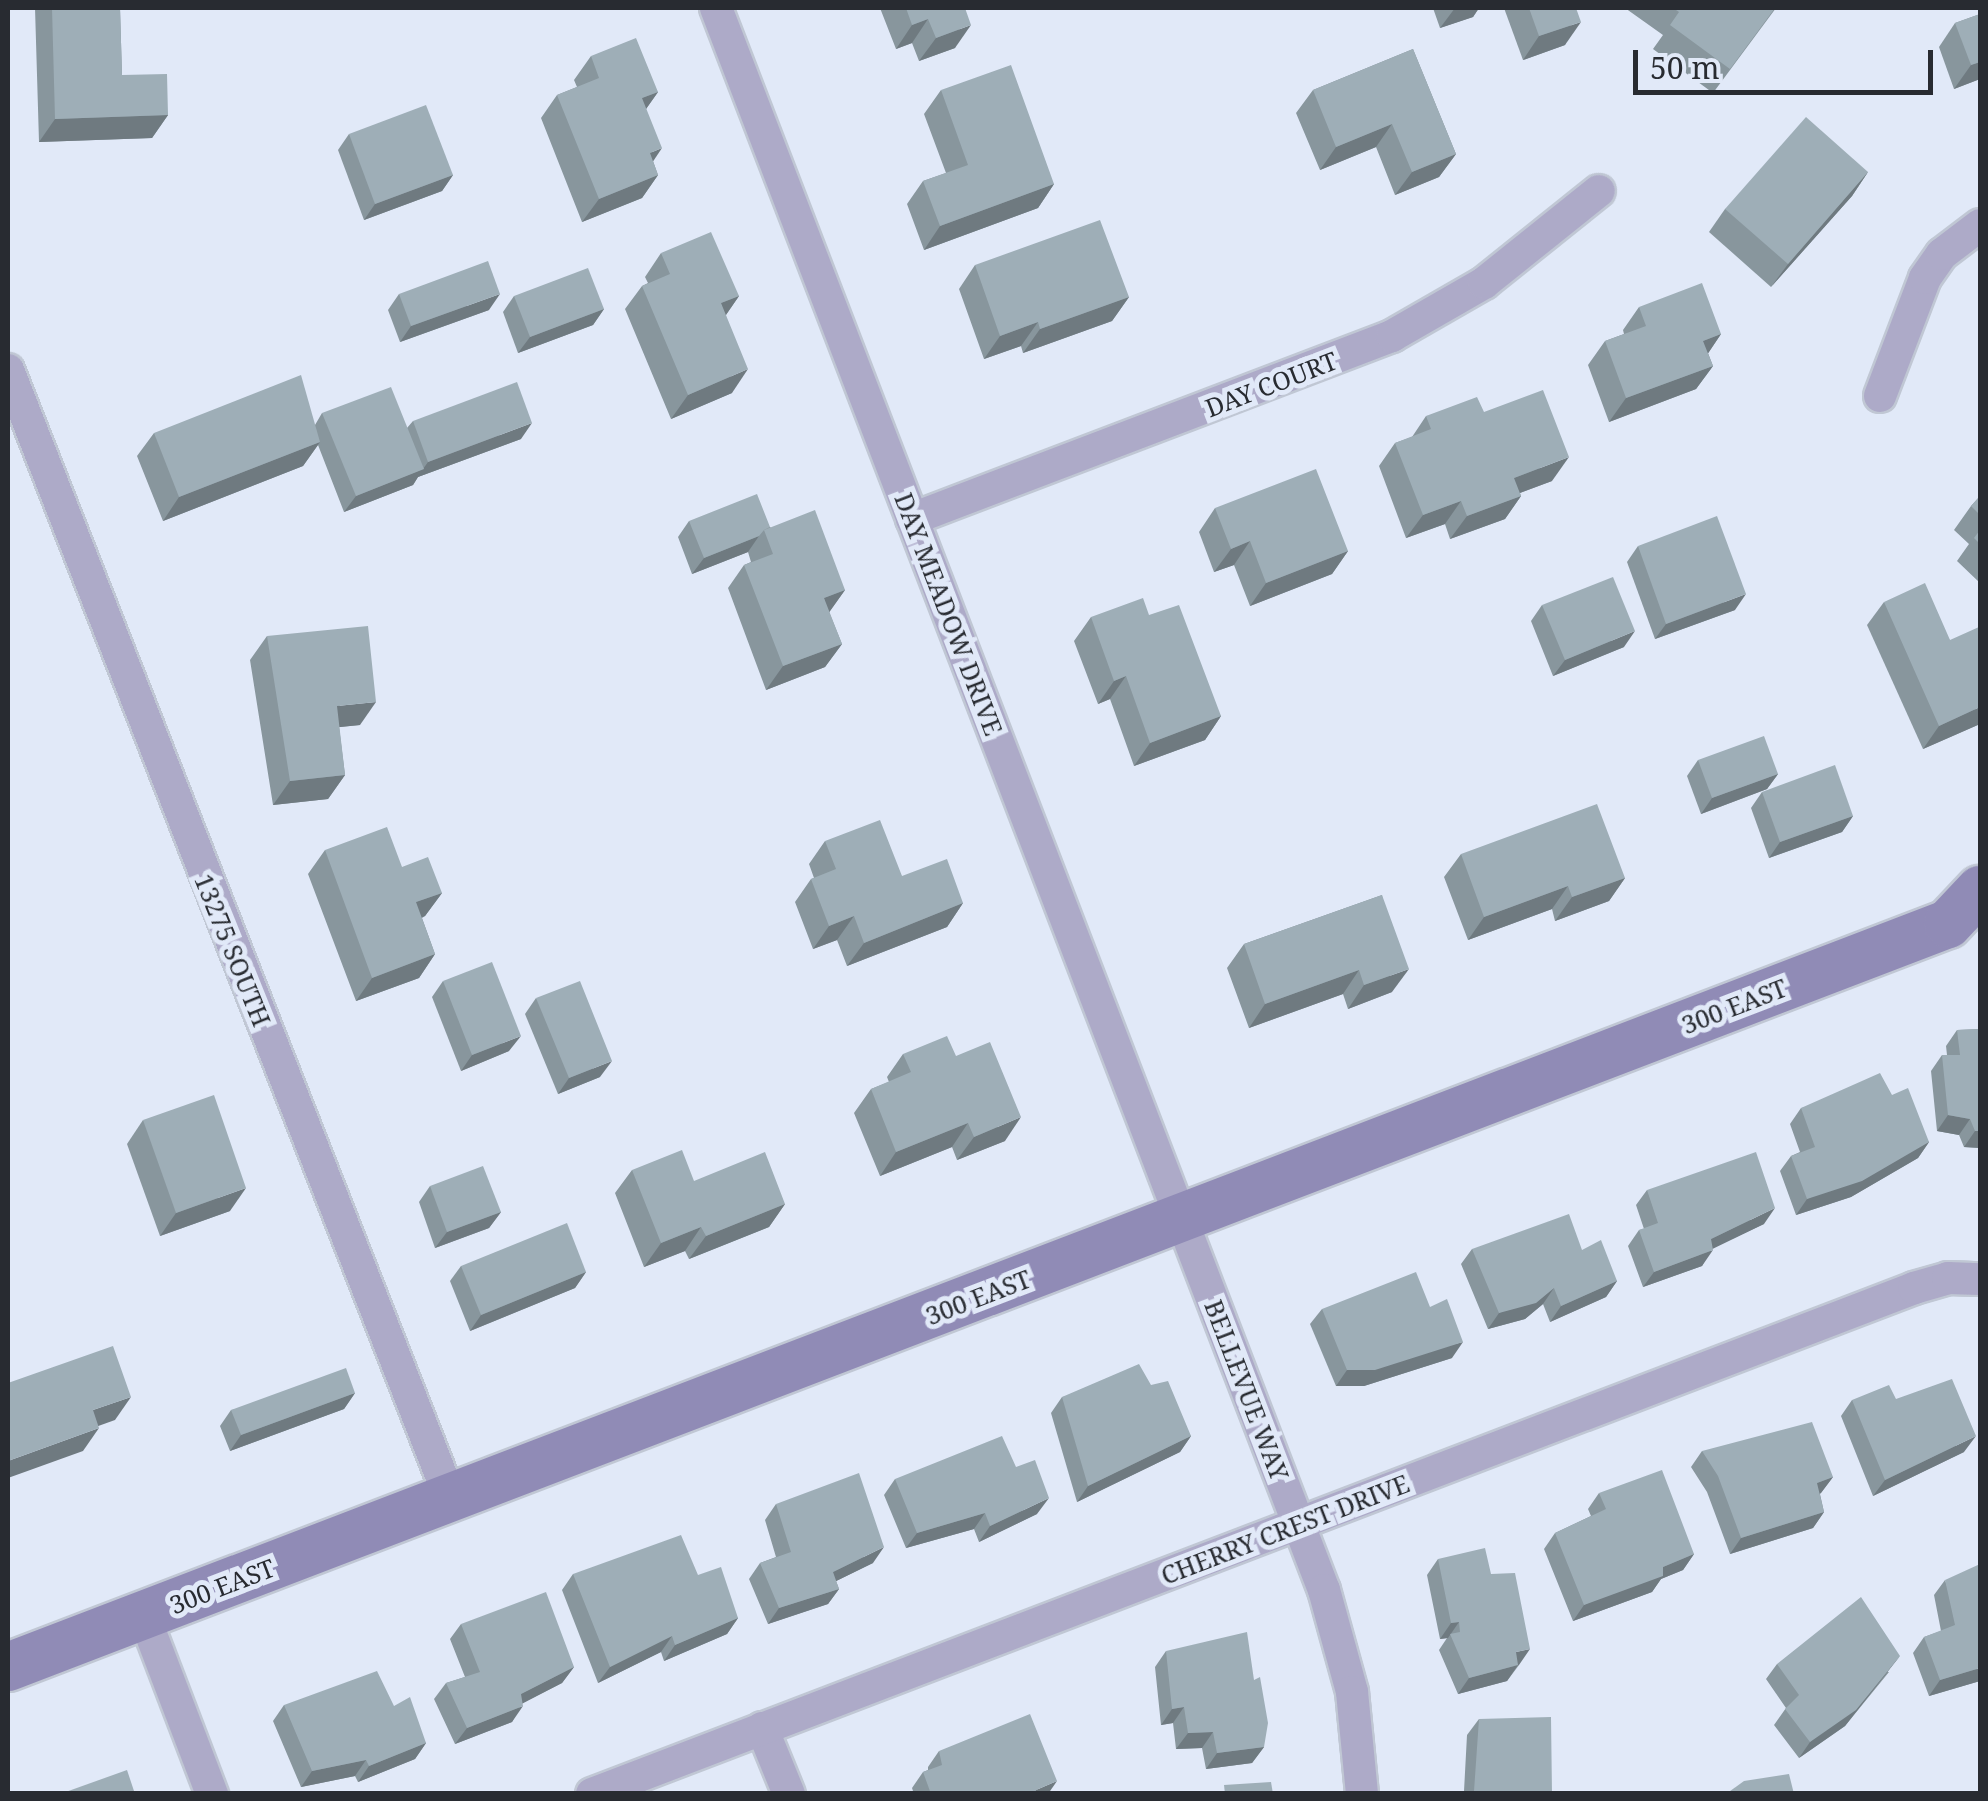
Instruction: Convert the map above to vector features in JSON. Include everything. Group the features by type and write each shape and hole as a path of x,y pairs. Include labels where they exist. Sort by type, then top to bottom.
{"main road":[{"name":"300 EAST","path":"8,1666 1964,927 1980,890"}],"street":[{"name":"DAY MEADOW DRIVE","path":"716,8 1182,1220"},
{"name":"DAY COURT","path":"912,519 1392,336 1484,283 1599,190"},
{"path":"1880,396 1925,278 1942,254 1980,225"},
{"name":"13275 SOUTH","path":"11,392 450,1498"},
{"name":"BELLEVUE WAY","path":"1182,1220 1340,1640 1362,1794"},
{"name":"CHERRY CREST DRIVE","path":"592,1794 1914,1288 1948,1278 1980,1280"},
{"path":"144,1616 212,1794"},
{"path":"762,1728 789,1794"}],"building":[{"path":"52,8 120,8 122,75 167,74 168,115 55,119"},
{"path":"906,8 965,8 971,25 936,38 928,19 912,25"},
{"path":"1529,8 1576,8 1581,22 1539,36"},
{"path":"1673,8 1775,8 1730,69 1670,25 1679,12"},
{"path":"1980,14 1980,62 1971,65 1955,23"},
{"path":"636,38 658,92 642,98 662,148 650,153 658,175 599,199 557,95 599,78 591,56"},
{"path":"1413,49 1456,154 1412,172 1392,124 1336,147 1313,90"},
{"path":"1011,65 1054,184 940,226 923,181 968,165 941,90"},
{"path":"426,105 453,175 375,204 349,134"},
{"path":"1806,117 1868,172 1788,264 1725,209"},
{"path":"1100,220 1129,297 1040,329 1038,322 1000,336 975,265"},
{"path":"711,232 739,296 721,303 748,369 688,395 642,286 670,274 661,253"},
{"path":"488,261 500,294 411,326 399,294"},
{"path":"588,268 604,309 530,337 514,296"},
{"path":"1702,283 1721,334 1703,341 1713,366 1626,398 1605,341 1646,326 1639,307"},
{"path":"301,375 320,442 179,497 154,433"},
{"path":"517,382 532,423 428,462 413,421"},
{"path":"391,387 424,469 356,496 322,413"},
{"path":"1543,390 1569,457 1514,478 1521,496 1467,516 1461,501 1423,515 1395,443 1431,429 1426,416 1477,397 1484,412"},
{"path":"1316,469 1348,551 1266,583 1250,541 1231,549 1215,508"},
{"path":"757,494 770,527 759,536 704,558 689,521"},
{"path":"1980,496 1980,515 1971,506"},
{"path":"815,510 845,590 824,598 842,644 783,666 744,565 773,554 764,530"},
{"path":"1717,516 1746,594 1666,624 1638,546"},
{"path":"1613,577 1635,631 1565,660 1542,605"},
{"path":"1925,583 1950,640 1979,627 1980,631 1980,707 1939,726 1884,602"},
{"path":"1143,598 1149,615 1179,605 1221,716 1150,743 1126,676 1114,681 1091,617"},
{"path":"368,626 376,702 337,706 345,775 290,781 267,636"},
{"path":"1764,736 1778,774 1712,798 1698,760"},
{"path":"1835,765 1853,816 1780,842 1762,792"},
{"path":"1597,804 1625,878 1572,897 1568,886 1484,917 1461,854"},
{"path":"880,820 902,876 947,859 963,903 864,943 854,916 829,926 811,879 836,869 825,841"},
{"path":"387,827 402,867 428,857 442,893 416,902 435,954 372,978 325,850"},
{"path":"1382,895 1409,969 1364,985 1359,970 1265,1004 1244,944"},
{"path":"492,962 521,1036 472,1055 443,981"},
{"path":"580,981 612,1061 569,1078 536,998"},
{"path":"1980,1029 1980,1131 1975,1131 1970,1119 1948,1115 1942,1055 1960,1055 1957,1030"},
{"path":"947,1036 956,1056 990,1042 1021,1117 974,1137 968,1123 896,1152 871,1089 911,1072 903,1054"},
{"path":"1880,1073 1892,1095 1908,1088 1929,1142 1862,1181 1807,1199 1791,1156 1815,1147 1801,1108"},
{"path":"214,1095 246,1188 176,1213 143,1120"},
{"path":"682,1150 694,1181 765,1152 785,1204 706,1236 701,1227 661,1243 632,1170"},
{"path":"1756,1152 1775,1208 1711,1239 1713,1250 1654,1272 1639,1230 1658,1223 1647,1190"},
{"path":"483,1166 501,1212 447,1232 430,1186"},
{"path":"1569,1214 1582,1250 1601,1240 1617,1281 1561,1306 1554,1288 1536,1303 1499,1313 1472,1249"},
{"path":"567,1223 586,1272 481,1315 461,1266"},
{"path":"1416,1272 1430,1307 1447,1299 1463,1342 1375,1370 1347,1370 1322,1309"},
{"path":"113,1346 131,1397 93,1410 99,1428 8,1461 8,1383"},
{"path":"1139,1364 1151,1385 1168,1381 1191,1436 1088,1486 1062,1397"},
{"path":"346,1368 355,1393 241,1435 231,1410"},
{"path":"1952,1379 1976,1436 1885,1480 1852,1400 1889,1385 1896,1399"},
{"path":"1812,1422 1833,1477 1817,1483 1824,1512 1741,1538 1718,1476 1702,1451"},
{"path":"1002,1436 1016,1467 1035,1460 1049,1498 990,1526 985,1513 917,1533 895,1479"},
{"path":"1662,1470 1694,1554 1663,1567 1663,1576 1584,1605 1555,1533 1606,1509 1599,1493"},
{"path":"859,1473 884,1547 833,1572 839,1589 779,1608 760,1563 791,1552 776,1504"},
{"path":"681,1535 698,1575 721,1567 738,1618 675,1645 672,1636 610,1667 573,1574"},
{"path":"1485,1548 1491,1574 1515,1573 1530,1649 1516,1652 1518,1665 1469,1678 1450,1634 1460,1632 1459,1622 1451,1623 1438,1559"},
{"path":"1980,1564 1980,1668 1940,1680 1924,1637 1955,1625 1945,1580"},
{"path":"546,1592 574,1667 521,1694 523,1706 467,1728 446,1683 480,1672 461,1624"},
{"path":"1861,1597 1900,1656 1856,1710 1810,1742 1785,1709 1799,1695 1777,1664"},
{"path":"1247,1632 1254,1680 1260,1677 1268,1723 1264,1747 1217,1753 1213,1732 1188,1733 1184,1707 1172,1709 1166,1651"},
{"path":"377,1671 394,1706 410,1697 426,1743 369,1766 366,1760 312,1771 284,1705"},
{"path":"1030,1714 1057,1781 1035,1794 931,1794 923,1772 942,1765 939,1751"},
{"path":"1551,1717 1552,1794 1460,1794 1474,1791 1479,1719"},
{"path":"127,1770 135,1794 60,1794"},
{"path":"1789,1774 1794,1794 1726,1794 1744,1781"},
{"path":"1271,1782 1273,1794 1225,1794 1224,1785"}]}
